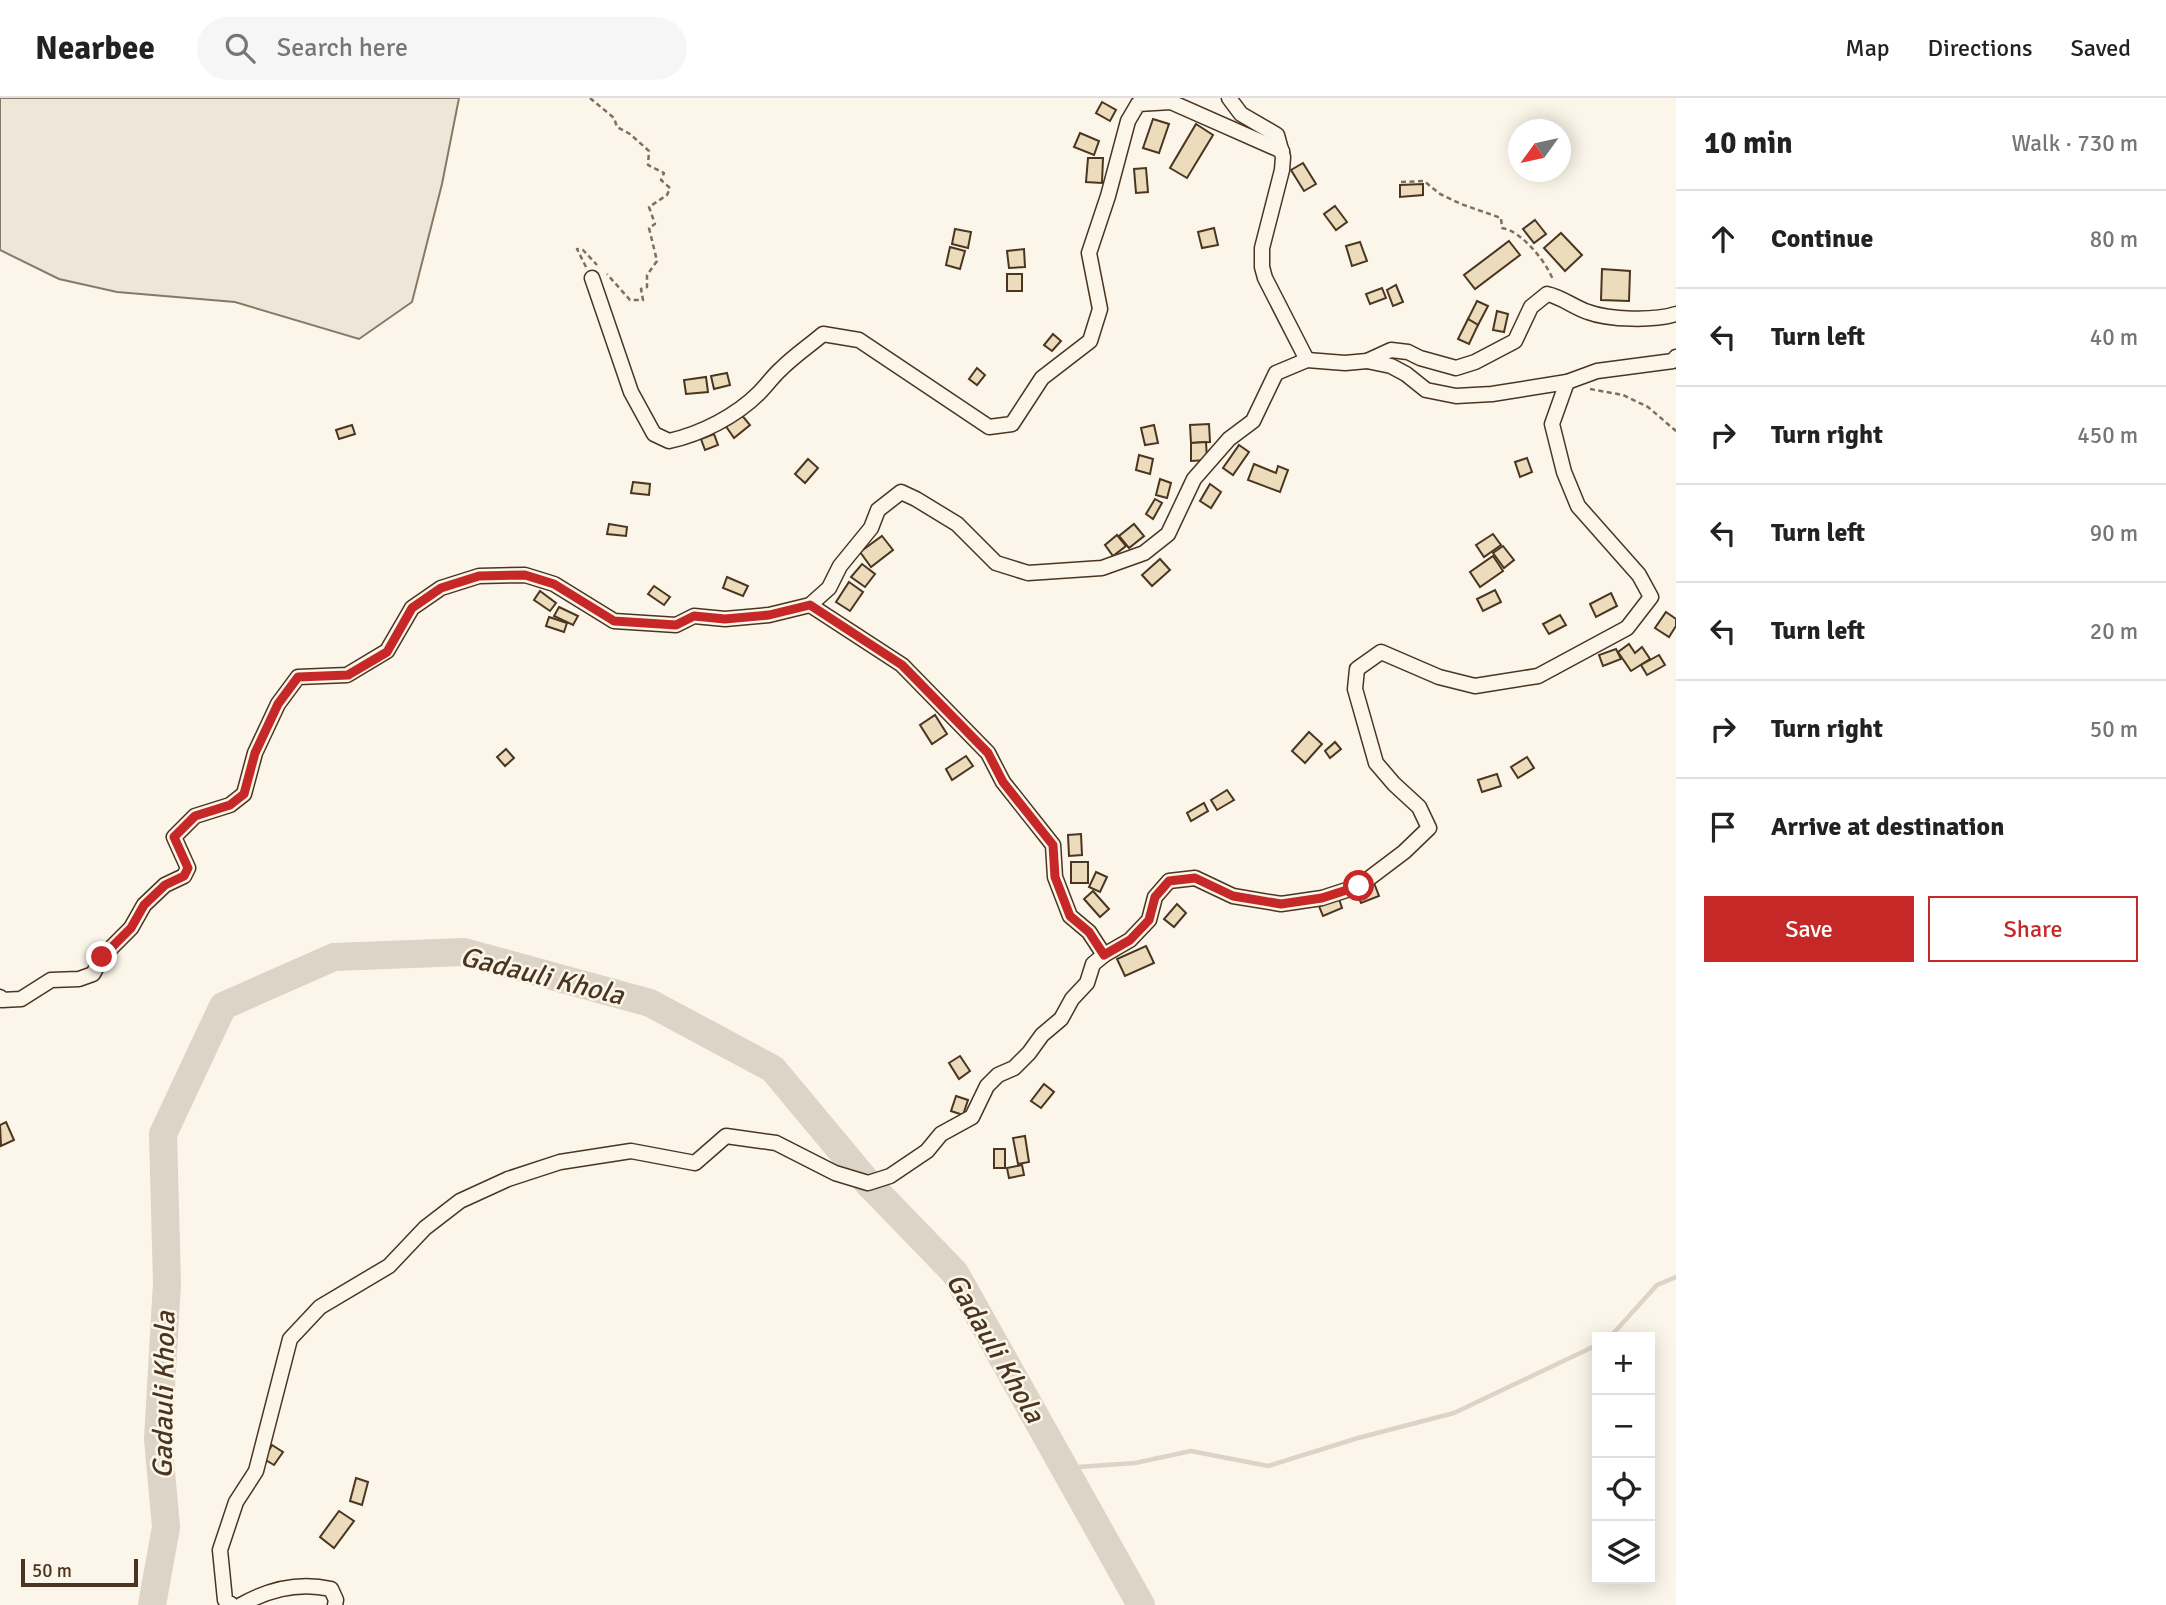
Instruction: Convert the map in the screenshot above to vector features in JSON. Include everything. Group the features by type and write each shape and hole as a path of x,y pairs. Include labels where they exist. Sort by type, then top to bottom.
{"street":[{"path":"1229,98 1241,114 1277,135 1282,151 1282,170 1262,248 1262,267 1307,360"},
{"path":"592,278 631,392 654,433 669,441 689,436 724,419 757,395 781,369 823,334 859,340 989,427 1012,424 1042,378 1090,341 1100,309 1089,253 1128,121 1138,104 1171,102 1282,151"},
{"path":"1367,361 1391,350 1408,352 1456,368 1475,362 1515,341 1531,307 1547,294 1559,296 1574,307 1592,313 1661,319 1676,314"},
{"path":"0,998 21,999 51,980 79,979 93,974 102,957 131,928 144,905 165,885 184,876 188,868 174,837 195,816 230,805 244,794 255,753 278,704 298,677 348,675 387,652 412,608 441,588 479,576 525,575 554,584 614,621 676,625 694,616 725,619 769,615 810,605 829,588 840,566 871,528 878,510 901,492 957,524 996,563 1028,573 1102,568 1144,553 1168,534 1194,479 1229,439 1253,421 1276,373 1307,360 1345,363 1367,361 1391,366 1426,390 1456,396 1492,394 1567,382 1597,371 1660,364 1676,358"},
{"path":"232,1605 225,1600 220,1550 236,1502 256,1471 290,1339 320,1307 388,1266 425,1228 460,1201 508,1179 560,1162 584,1158 631,1151 695,1163 726,1136 776,1143 835,1173 868,1183 890,1176 927,1152 941,1134 972,1117 987,1086 998,1075 1014,1068 1042,1035 1061,1019 1072,999 1087,983 1093,964 1130,940 1149,920 1155,897 1169,881 1195,878 1233,896 1281,904 1322,898 1359,886 1404,852 1429,828 1419,807 1376,763 1355,689 1357,669 1381,652 1439,677 1475,685 1538,676 1628,628 1651,597 1639,575 1578,506 1564,471 1552,424 1567,382"},
{"path":"810,605 902,665 988,753 1003,782 1053,845 1055,877 1070,916 1089,932 1104,955"},
{"path":"241,1605 274,1590 318,1586 331,1589 336,1600 335,1605"}],"path":[{"path":"590,98 614,118 617,127 630,134 649,151 648,165 664,173 662,180 670,188 667,195 649,207 655,224 649,228 657,261 647,275 647,286 640,289 643,300 630,300 616,282 583,250 577,249 592,278"},
{"path":"1401,182 1424,181 1440,194 1461,204 1502,218 1502,228 1509,229 1548,267 1559,296"},
{"path":"1567,382 1623,395 1648,407 1676,430"}],"shaded area":[{"path":"0,98 459,98 442,184 412,302 359,339 235,302 117,292 59,279 0,250"}],"building":[{"path":"1102,102 1116,110 1110,121 1096,113"},
{"path":"1153,119 1169,124 1159,153 1143,148"},
{"path":"1196,124 1213,135 1187,178 1170,168"},
{"path":"1080,133 1099,141 1094,155 1074,147"},
{"path":"1088,158 1103,158 1102,183 1086,182"},
{"path":"1303,163 1316,184 1304,191 1291,170"},
{"path":"1146,168 1148,192 1136,193 1134,169"},
{"path":"1423,184 1423,195 1400,197 1400,185"},
{"path":"1335,206 1347,222 1336,230 1324,214"},
{"path":"1535,220 1546,234 1534,243 1523,229"},
{"path":"1214,228 1218,245 1202,248 1198,232"},
{"path":"955,229 971,232 968,248 952,244"},
{"path":"1561,233 1582,255 1565,271 1544,248"},
{"path":"1509,241 1520,255 1475,289 1464,275"},
{"path":"1360,242 1367,261 1352,266 1346,246"},
{"path":"950,247 965,251 960,269 946,265"},
{"path":"1024,249 1025,267 1009,268 1007,251"},
{"path":"1602,269 1630,271 1629,301 1601,300"},
{"path":"1007,274 1022,274 1022,291 1007,291"},
{"path":"1396,285 1403,302 1393,306 1387,290"},
{"path":"1382,288 1386,298 1370,304 1366,294"},
{"path":"1477,301 1488,306 1478,325 1468,319"},
{"path":"1497,311 1508,314 1504,332 1493,330"},
{"path":"1468,319 1478,325 1469,344 1458,339"},
{"path":"1053,334 1061,341 1052,351 1044,345"},
{"path":"977,368 985,375 977,385 969,379"},
{"path":"727,373 730,385 714,389 711,376"},
{"path":"706,377 708,392 686,394 684,380"},
{"path":"740,413 750,425 734,438 725,425"},
{"path":"1209,424 1210,442 1191,443 1190,425"},
{"path":"352,425 355,434 339,439 336,430"},
{"path":"1154,425 1158,443 1145,445 1141,428"},
{"path":"714,434 718,445 705,450 701,439"},
{"path":"1206,442 1207,460 1191,461 1191,443"},
{"path":"1239,445 1249,452 1233,475 1223,468"},
{"path":"1139,455 1153,459 1150,474 1136,470"},
{"path":"1527,458 1532,472 1520,477 1515,462"},
{"path":"808,459 818,468 805,483 795,474"},
{"path":"1254,464 1276,473 1278,466 1288,470 1280,492 1248,480"},
{"path":"1160,479 1171,483 1167,498 1156,495"},
{"path":"633,482 650,484 649,495 631,493"},
{"path":"1210,484 1221,492 1211,508 1200,501"},
{"path":"1155,499 1162,503 1153,519 1146,514"},
{"path":"609,524 627,527 626,536 607,534"},
{"path":"1134,524 1144,536 1129,548 1119,536"},
{"path":"1493,534 1501,545 1484,557 1476,545"},
{"path":"1117,535 1126,546 1113,556 1105,545"},
{"path":"882,536 893,550 871,567 860,552"},
{"path":"1503,546 1514,560 1504,568 1493,553"},
{"path":"1493,556 1503,571 1480,587 1470,572"},
{"path":"1160,559 1170,570 1152,586 1142,575"},
{"path":"862,564 875,574 865,587 851,577"},
{"path":"727,577 748,586 743,596 723,588"},
{"path":"849,582 863,592 850,611 836,602"},
{"path":"654,586 670,597 664,605 648,594"},
{"path":"1495,590 1501,602 1483,611 1477,599"},
{"path":"540,591 556,603 550,611 534,600"},
{"path":"1611,593 1617,606 1596,617 1590,604"},
{"path":"559,607 578,616 573,625 554,616"},
{"path":"1666,612 1676,619 1676,626 1669,637 1655,628"},
{"path":"1560,615 1566,625 1549,634 1543,624"},
{"path":"549,617 567,623 564,632 546,626"},
{"path":"1629,644 1635,653 1642,647 1650,659 1631,671 1618,652"},
{"path":"1616,649 1621,659 1603,666 1599,655"},
{"path":"1659,655 1665,665 1647,675 1641,665"},
{"path":"935,715 947,734 932,744 920,725"},
{"path":"1309,732 1322,744 1305,763 1292,751"},
{"path":"1335,742 1341,749 1330,758 1325,751"},
{"path":"506,749 514,758 505,766 497,757"},
{"path":"966,756 973,766 952,780 946,769"},
{"path":"1527,757 1534,768 1518,778 1511,767"},
{"path":"1497,774 1501,786 1482,792 1478,780"},
{"path":"1227,790 1234,800 1217,810 1211,800"},
{"path":"1204,803 1208,811 1191,821 1187,813"},
{"path":"1081,834 1082,855 1069,856 1068,835"},
{"path":"1071,862 1088,862 1088,883 1071,883"},
{"path":"1096,872 1107,877 1100,892 1089,887"},
{"path":"1374,883 1379,896 1361,903 1356,891"},
{"path":"1093,891 1109,909 1100,917 1084,899"},
{"path":"1339,899 1342,908 1323,916 1319,906"},
{"path":"1177,904 1186,913 1174,927 1164,919"},
{"path":"1146,946 1154,963 1125,976 1117,959"},
{"path":"960,1056 970,1071 959,1079 949,1063"},
{"path":"1044,1084 1054,1092 1041,1108 1031,1101"},
{"path":"956,1096 968,1100 963,1115 951,1111"},
{"path":"6,1122 14,1140 1,1146 0,1125"},
{"path":"1025,1136 1029,1162 1018,1164 1013,1138"},
{"path":"994,1149 1005,1149 1005,1168 994,1168"},
{"path":"1022,1165 1024,1175 1009,1178 1007,1168"},
{"path":"272,1445 283,1452 274,1465 264,1459"},
{"path":"356,1478 368,1482 362,1505 350,1501"},
{"path":"339,1511 354,1521 334,1548 320,1537"}],"waterway":[{"name":"Gadauli Khola","path":"152,1605 166,1527 158,1439 167,1283 163,1134 223,1006 334,957 464,952 650,1003 773,1069 868,1183 955,1273 1141,1605"},
{"path":"1615,1332 1657,1285 1676,1277"},
{"path":"1064,1468 1135,1463 1191,1451 1268,1466 1358,1438 1454,1413 1592,1347"}],"route":[{"path":"102,957 131,928 144,905 165,885 184,876 188,868 174,837 195,816 230,805 244,794 255,753 278,704 298,677 348,675 387,652 412,608 441,588 479,576 525,575 554,584 614,621 676,625 694,616 725,619 769,615 810,605 902,665 988,753 1003,782 1035,826 1053,845 1055,877 1070,916 1089,932 1104,955 1130,940 1149,920 1155,897 1169,881 1195,878 1233,896 1281,904 1322,898 1359,886"}]}
